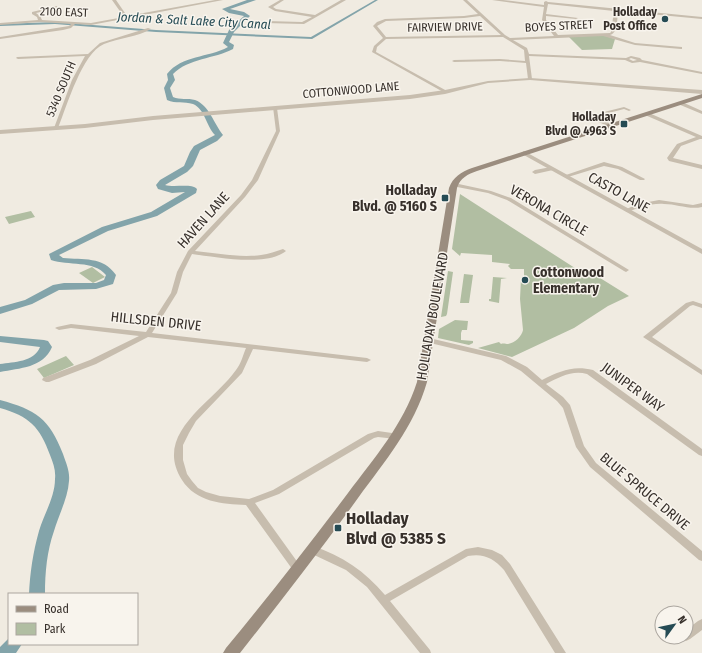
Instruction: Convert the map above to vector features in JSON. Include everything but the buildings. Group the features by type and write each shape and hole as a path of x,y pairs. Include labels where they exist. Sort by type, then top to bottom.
{"main road":[{"path":"454,184 457,178 467,172 702,96"},
{"name":"HOLLADAY BOULEVARD","path":"231,653 313,550 396,436 410,414 417,399 429,340 454,184"}],"street":[{"path":"114,0 126,17"},
{"name":"2100 EAST","path":"0,24 40,21 91,24 221,0"},
{"path":"282,0 270,7 276,10 315,16"},
{"path":"266,22 303,23 344,0"},
{"path":"465,0 504,36 525,48 528,56 530,79"},
{"path":"494,0 616,9 702,18"},
{"path":"546,3 545,21 556,36"},
{"path":"40,21 39,17 33,13 57,6"},
{"name":"BOYES STREET","path":"509,39 610,34 613,32 616,9"},
{"path":"445,92 374,52 375,47 385,38 375,26 386,20 481,15"},
{"path":"545,15 576,18"},
{"path":"0,38 63,29 73,24"},
{"name":"5340 SOUTH","path":"56,128 76,76 90,55 101,44 149,29"},
{"path":"603,34 635,44 681,48"},
{"name":"FAIRVIEW DRIVE","path":"385,38 504,36"},
{"path":"18,58 90,55"},
{"path":"528,56 626,59 632,62 640,61 702,73"},
{"path":"454,60 500,60 528,62"},
{"name":"COTTONWOOD LANE","path":"0,132 410,97 445,92 488,82 530,79 702,92"},
{"path":"680,103 702,113"},
{"name":"HAVEN LANE","path":"148,334 174,293 180,272 190,252 255,180 278,131 275,108"},
{"path":"611,126 595,118 594,115 624,108 629,110"},
{"path":"647,114 701,138"},
{"path":"701,138 679,145 670,158 671,160 702,167"},
{"name":"CASTO LANE","path":"524,153 702,252"},
{"path":"566,176 604,164 620,168 642,179"},
{"path":"535,172 551,169"},
{"name":"VERONA CIRCLE","path":"454,184 489,192 509,199 626,270"},
{"path":"627,210 654,202 671,202 694,207 702,205"},
{"path":"190,252 257,258 283,251"},
{"path":"702,306 693,303 688,304 646,337 702,373"},
{"name":"HILLSDEN DRIVE","path":"59,328 71,326 85,327 367,360"},
{"path":"46,380 88,364 148,334"},
{"name":"BLUE SPRUCE DRIVE","path":"429,340 508,360 524,369 567,407 578,442 589,461 702,557"},
{"path":"250,347 238,373 189,425 182,435 179,447 181,471 187,483 203,496 212,499 249,502 276,492 371,436 378,434 396,436"},
{"name":"JUNIPER WAY","path":"541,383 570,370 590,372 702,453"},
{"path":"249,502 298,570"},
{"path":"313,550 356,572 370,584 426,653"},
{"path":"384,600 466,553 479,551 489,552 498,557 507,567 561,653"},
{"path":"694,630 702,624"}],"green space":[{"path":"603,35 615,39 612,49 582,50 569,37"},
{"path":"460,194 578,270 584,268 629,296 608,306 574,328 512,357 478,348 499,342 501,344 508,344 516,341 520,337 523,330 520,299 521,279 534,280 524,279 524,269 511,269 508,266 510,264 492,262 492,255 461,253 460,256 452,249"},
{"path":"31,211 35,217 9,224 5,217"},
{"path":"92,267 105,277 93,283 79,273"},
{"path":"448,271 453,272 447,314 446,316 441,317"},
{"path":"464,274 473,275 469,303 460,303"},
{"path":"493,277 507,278 501,279 499,303 489,301 489,299 491,299"},
{"path":"455,320 468,321 467,330 462,330 461,340 473,341 473,343 469,345 438,338 439,329"},
{"path":"66,356 74,365 44,378 37,369"}],"waterway":[{"path":"0,311 21,305 48,290 57,287 96,286 109,282 111,275 100,265 85,262 69,262 54,258 54,254 105,229 154,214 193,191 193,189 172,190 161,187 160,185 184,171 189,166 197,148 215,139 219,135 213,129 205,111 199,104 189,101 177,101 170,98 167,88 172,80 170,78 170,74 182,64 224,52 231,48 231,45 226,43 227,38 247,16 245,14 231,12 225,9 253,0"},
{"name":"Jordan & Salt Lake City Canal","path":"0,25 55,23 156,31 312,38 377,0"},
{"path":"0,339 44,343 46,347 43,353 34,361 0,368"},
{"path":"0,404 20,410 35,418 50,439 62,470 62,486 46,532 42,549 37,593"},
{"path":"5,653 13,645"}],"place":[{"name":"Holladay Post Office","path":"665,19"},
{"name":"Holladay Blvd @ 4963 S","path":"624,124"},
{"name":"Holladay Blvd. @ 5160 S","path":"445,198"},
{"name":"Cottonwood Elementary","path":"525,280"},
{"name":"Holladay Blvd @ 5385 S","path":"338,528"}]}
